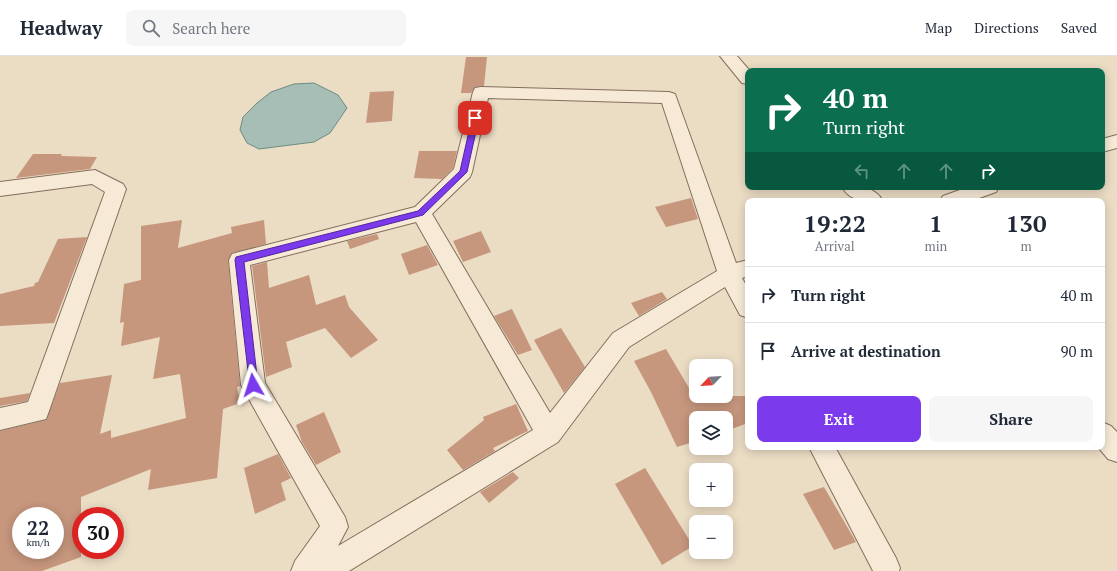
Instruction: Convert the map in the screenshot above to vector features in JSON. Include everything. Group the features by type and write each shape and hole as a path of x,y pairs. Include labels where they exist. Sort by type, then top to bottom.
{"street":[{"path":"728,56 745,76"},
{"path":"305,571 335,527 253,385 239,260 421,213 463,172 481,92 669,98 739,271 745,296"},
{"path":"1105,145 1117,141"},
{"path":"0,189 95,177 116,189 37,411 0,418"},
{"path":"856,190 868,198"},
{"path":"958,198 981,190"},
{"path":"421,213 549,434"},
{"path":"323,571 549,434 621,340 739,271"},
{"path":"1105,437 1117,450"},
{"path":"824,450 886,568"}],"shaded area":[{"path":"314,83 338,95 347,108 330,133 314,142 259,149 247,143 240,130 243,117 257,103 271,92 294,84"}],"building":[{"path":"466,57 487,57 484,86 475,87 471,93 461,93"},
{"path":"394,91 392,121 366,123 370,92"},
{"path":"419,151 457,151 453,168 442,179 414,178"},
{"path":"33,154 62,154 61,156 97,157 90,169 16,178"},
{"path":"691,198 698,219 666,227 655,207"},
{"path":"182,220 178,248 232,233 231,227 264,220 266,244 232,253 228,260 240,386 237,387 240,403 223,409 217,478 148,490 151,469 81,497 81,507 72,507 72,559 75,559 42,571 0,571 0,431 46,420 60,383 112,375 100,434 111,430 111,438 186,418 180,374 153,379 160,337 121,346 124,322 120,323 124,284 141,280 141,226"},
{"path":"481,231 491,252 463,262 453,241"},
{"path":"377,234 379,239 350,249 347,241"},
{"path":"87,237 54,323 0,326 0,294 34,286 35,283 38,282 58,239"},
{"path":"427,245 438,265 409,275 401,254"},
{"path":"267,262 269,288 309,275 316,305 345,295 349,307 378,340 351,358 325,328 286,342 292,367 266,377 252,266"},
{"path":"662,292 667,299 639,316 631,303"},
{"path":"512,309 532,350 518,355 494,316"},
{"path":"561,328 585,367 564,393 534,340"},
{"path":"666,349 689,388 689,403 733,403 733,396 745,396 745,424 733,428 733,411 689,411 689,443 677,447 651,392 634,361"},
{"path":"30,393 27,401 0,406 0,398"},
{"path":"516,404 528,431 493,448 495,451 463,470 447,450 484,420 483,417"},
{"path":"324,412 341,452 316,465 302,442 296,425"},
{"path":"278,454 291,478 281,483 286,500 255,514 244,468"},
{"path":"645,468 689,540 689,548 662,565 615,484"},
{"path":"513,472 519,478 489,503 480,492"},
{"path":"824,487 856,542 834,550 803,494"}],"route":[{"path":"253,385 239,260 421,213 463,172 475,118"}]}
